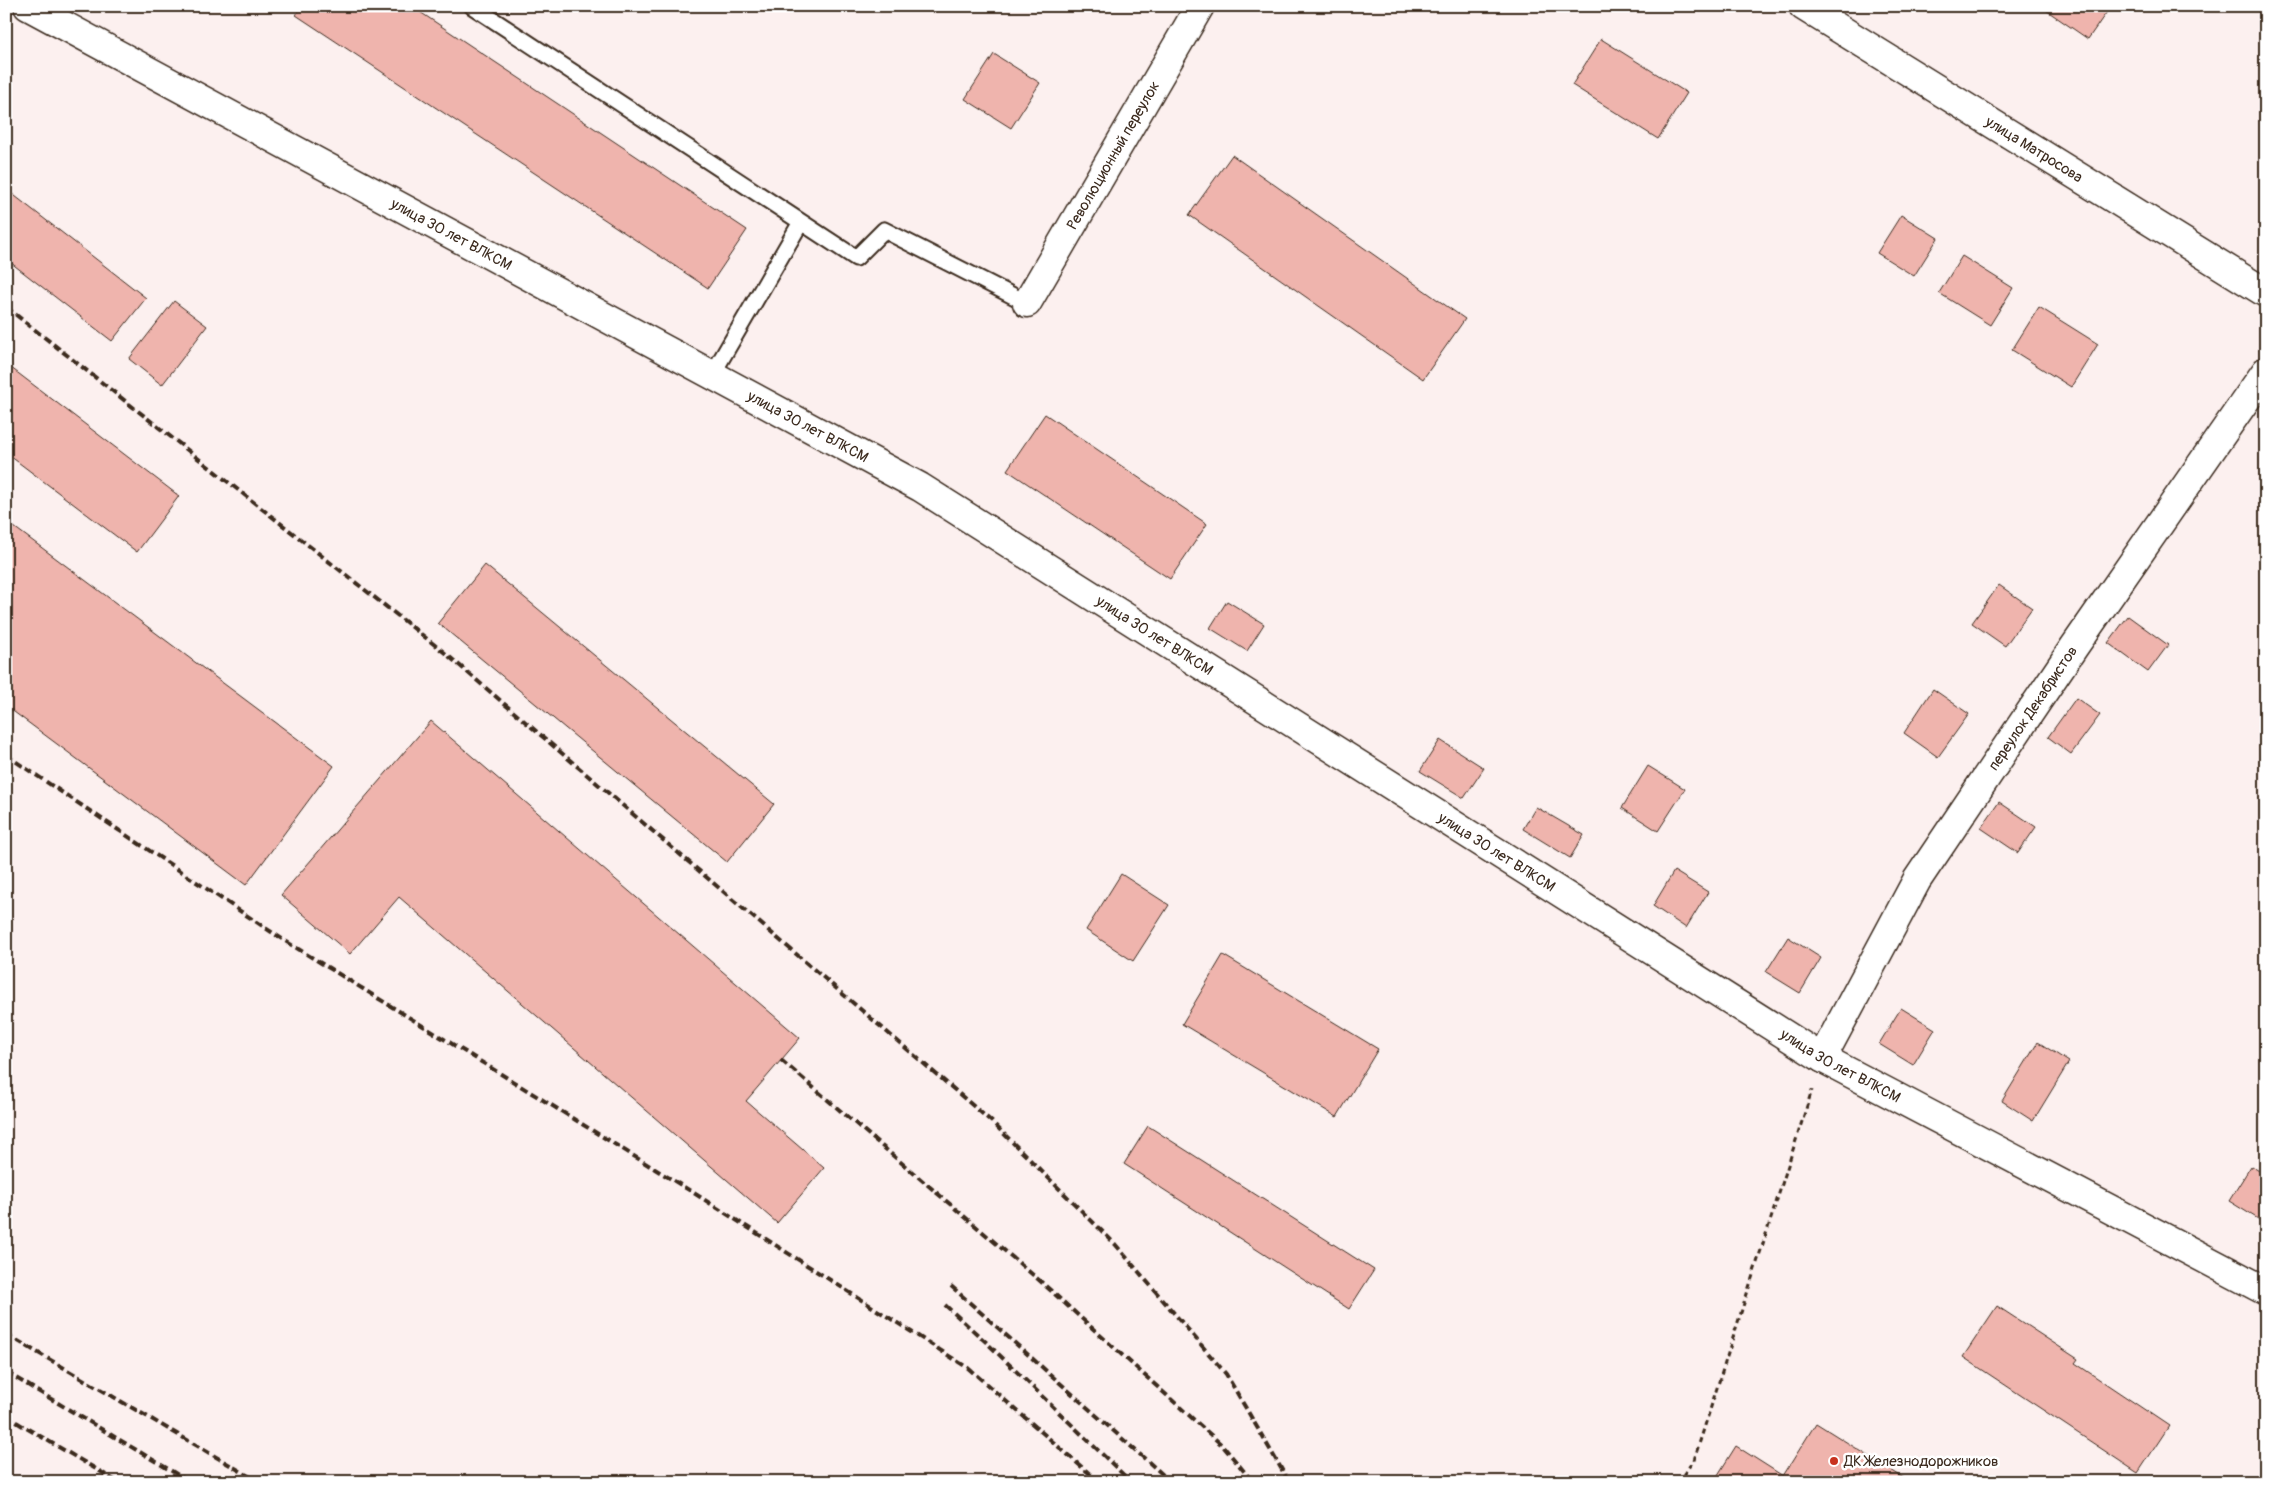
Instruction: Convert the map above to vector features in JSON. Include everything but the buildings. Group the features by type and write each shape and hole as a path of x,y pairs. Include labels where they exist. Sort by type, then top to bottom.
{"street":[{"name":"улица 30 лет ВЛКСМ","path":"28,6 920,487 1822,1058 2266,1291"},
{"name":"Революционный переулок","path":"1027,303 1200,6"},
{"name":"улица Матросова","path":"1803,6 2266,293"},
{"name":"переулок Декабристов","path":"1822,1058 1917,880 2074,647 2266,371"}],"lane":[{"path":"472,6 856,258 884,230 1027,303"},
{"path":"712,375 800,222"}],"path":[{"path":"1678,1482 1694,1460 1822,1058"}],"railway":[{"path":"6,307 445,653 992,1122 1115,1244 1226,1374 1289,1482"},
{"path":"6,755 282,939 697,1195 968,1368 1099,1482"},
{"path":"781,1060 1039,1280 1223,1446 1253,1482"},
{"path":"951,1286 1171,1482"},
{"path":"945,1305 1131,1482"},
{"path":"6,1334 259,1482"},
{"path":"6,1372 190,1482"},
{"path":"6,1416 118,1482"}],"place":[{"name":"ДК Железнодорожников","path":"1834,1461"}]}
